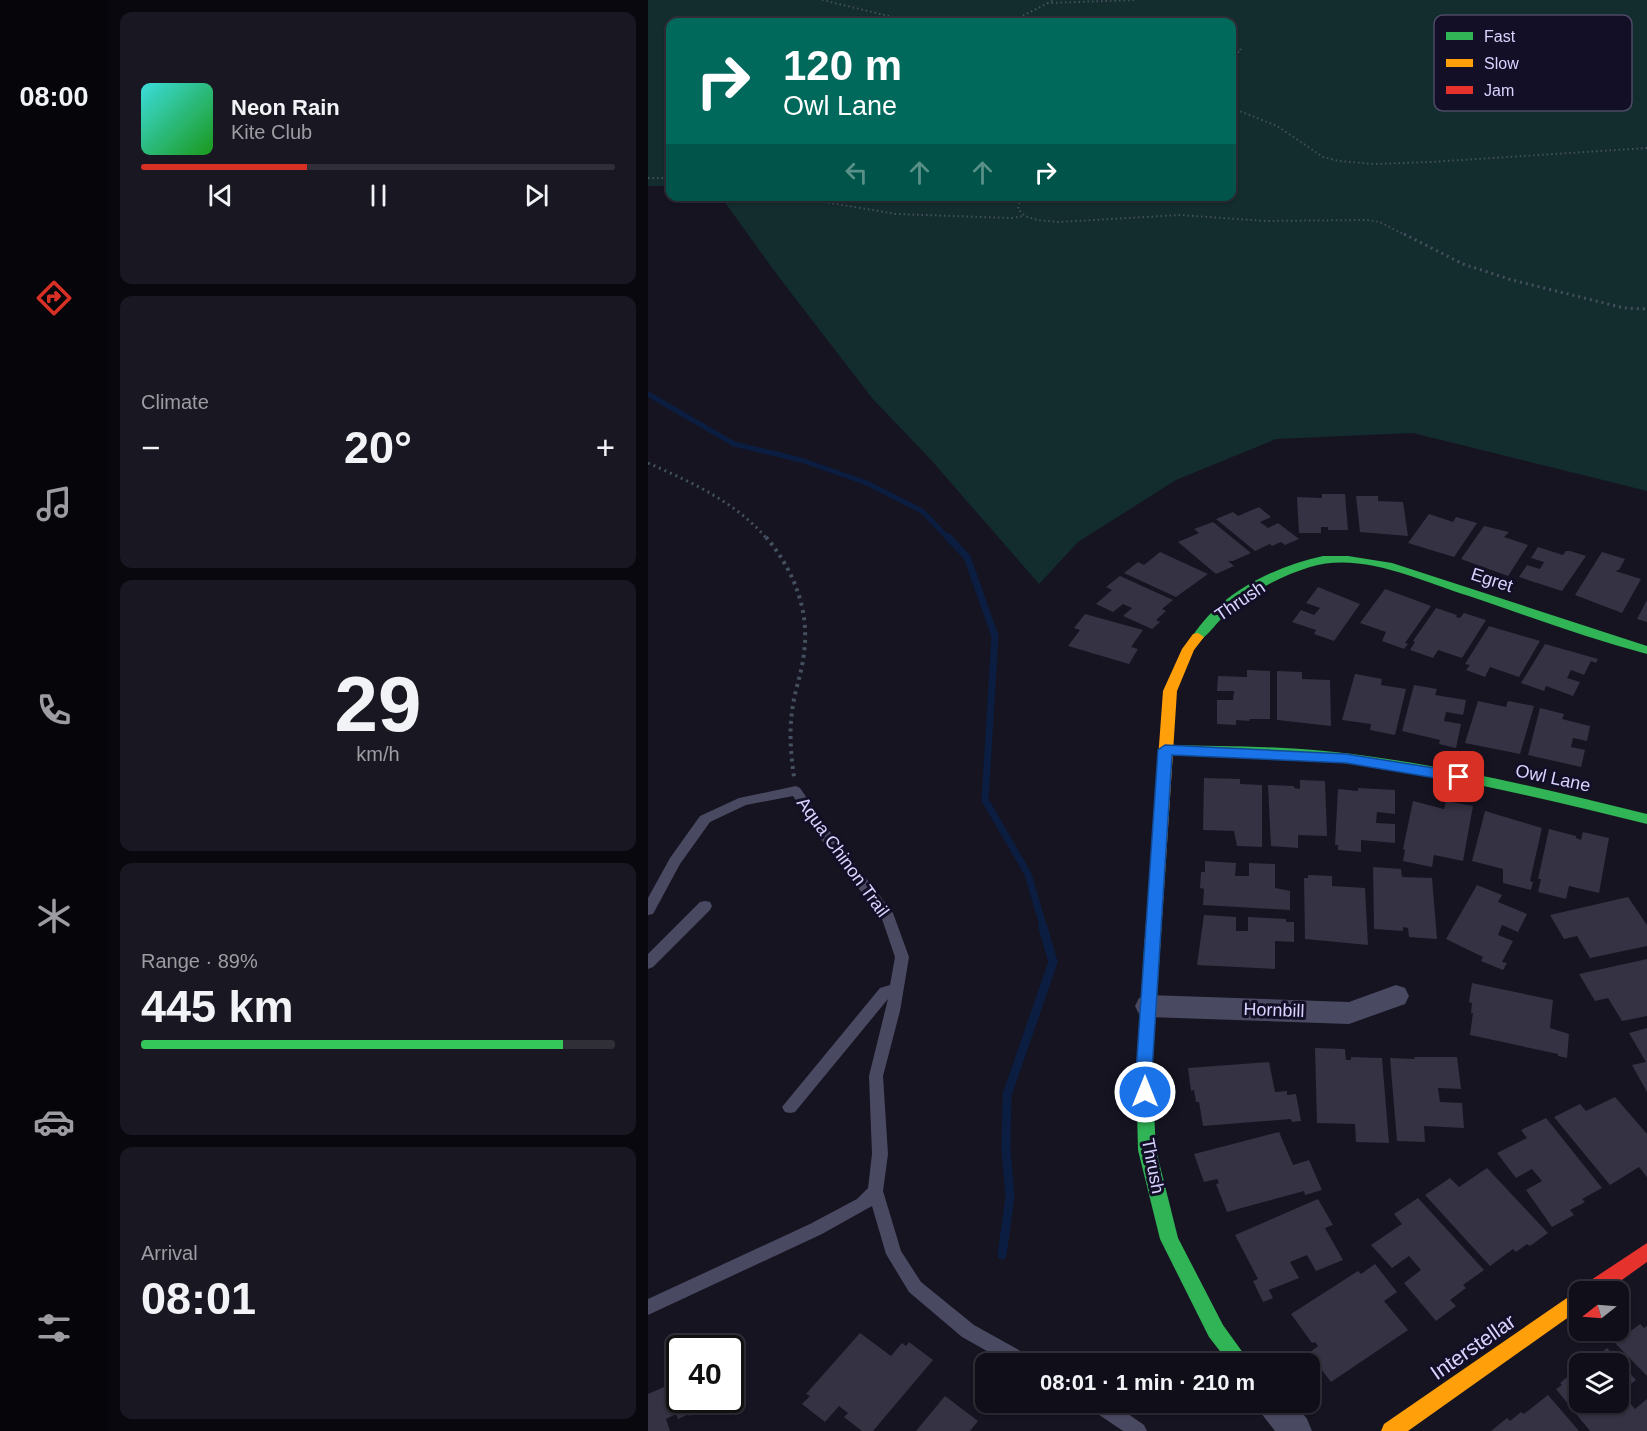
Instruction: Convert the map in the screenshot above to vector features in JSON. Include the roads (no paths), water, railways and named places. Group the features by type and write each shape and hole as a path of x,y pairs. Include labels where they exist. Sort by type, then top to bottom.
{"street":[{"name":"Egret","path":"1323,560 1349,559 1388,566 1647,650"},
{"name":"Thrush","path":"1233,1353 1216,1331 1169,1239 1147,1150 1144,1072 1170,691 1188,649 1214,616 1241,596 1296,567 1323,560"},
{"name":"Owl Lane","path":"1165,750 1346,759 1506,786 1647,819"},
{"name":"Hornbill","path":"1148,1006 1349,1012 1396,996"},
{"path":"1604,1281 1647,1251"},
{"name":"Interstellar","path":"1391,1431 1569,1306"},
{"path":"1281,1413 1295,1431"}],"lane":[{"name":"Aqua Chinon Trail","path":"648,910 675,861 705,819 743,801 796,791 825,835 888,917 902,957 897,990 876,1076 880,1154 875,1191 894,1254 915,1287 968,1331 1007,1353"},
{"path":"648,963 705,906"},
{"path":"790,1107 885,992 897,990"},
{"path":"648,1307 816,1229 863,1204 875,1191"},
{"path":"1111,1413 1138,1431"}],"waterway":[{"path":"648,394 734,444 801,460 867,483 922,511 949,539"},
{"path":"948,537 967,557 995,636 985,800 1028,874 1044,929"},
{"path":"1002,1255 1010,1197 1006,1150 1007,1095 1053,962 1043,927"}]}
